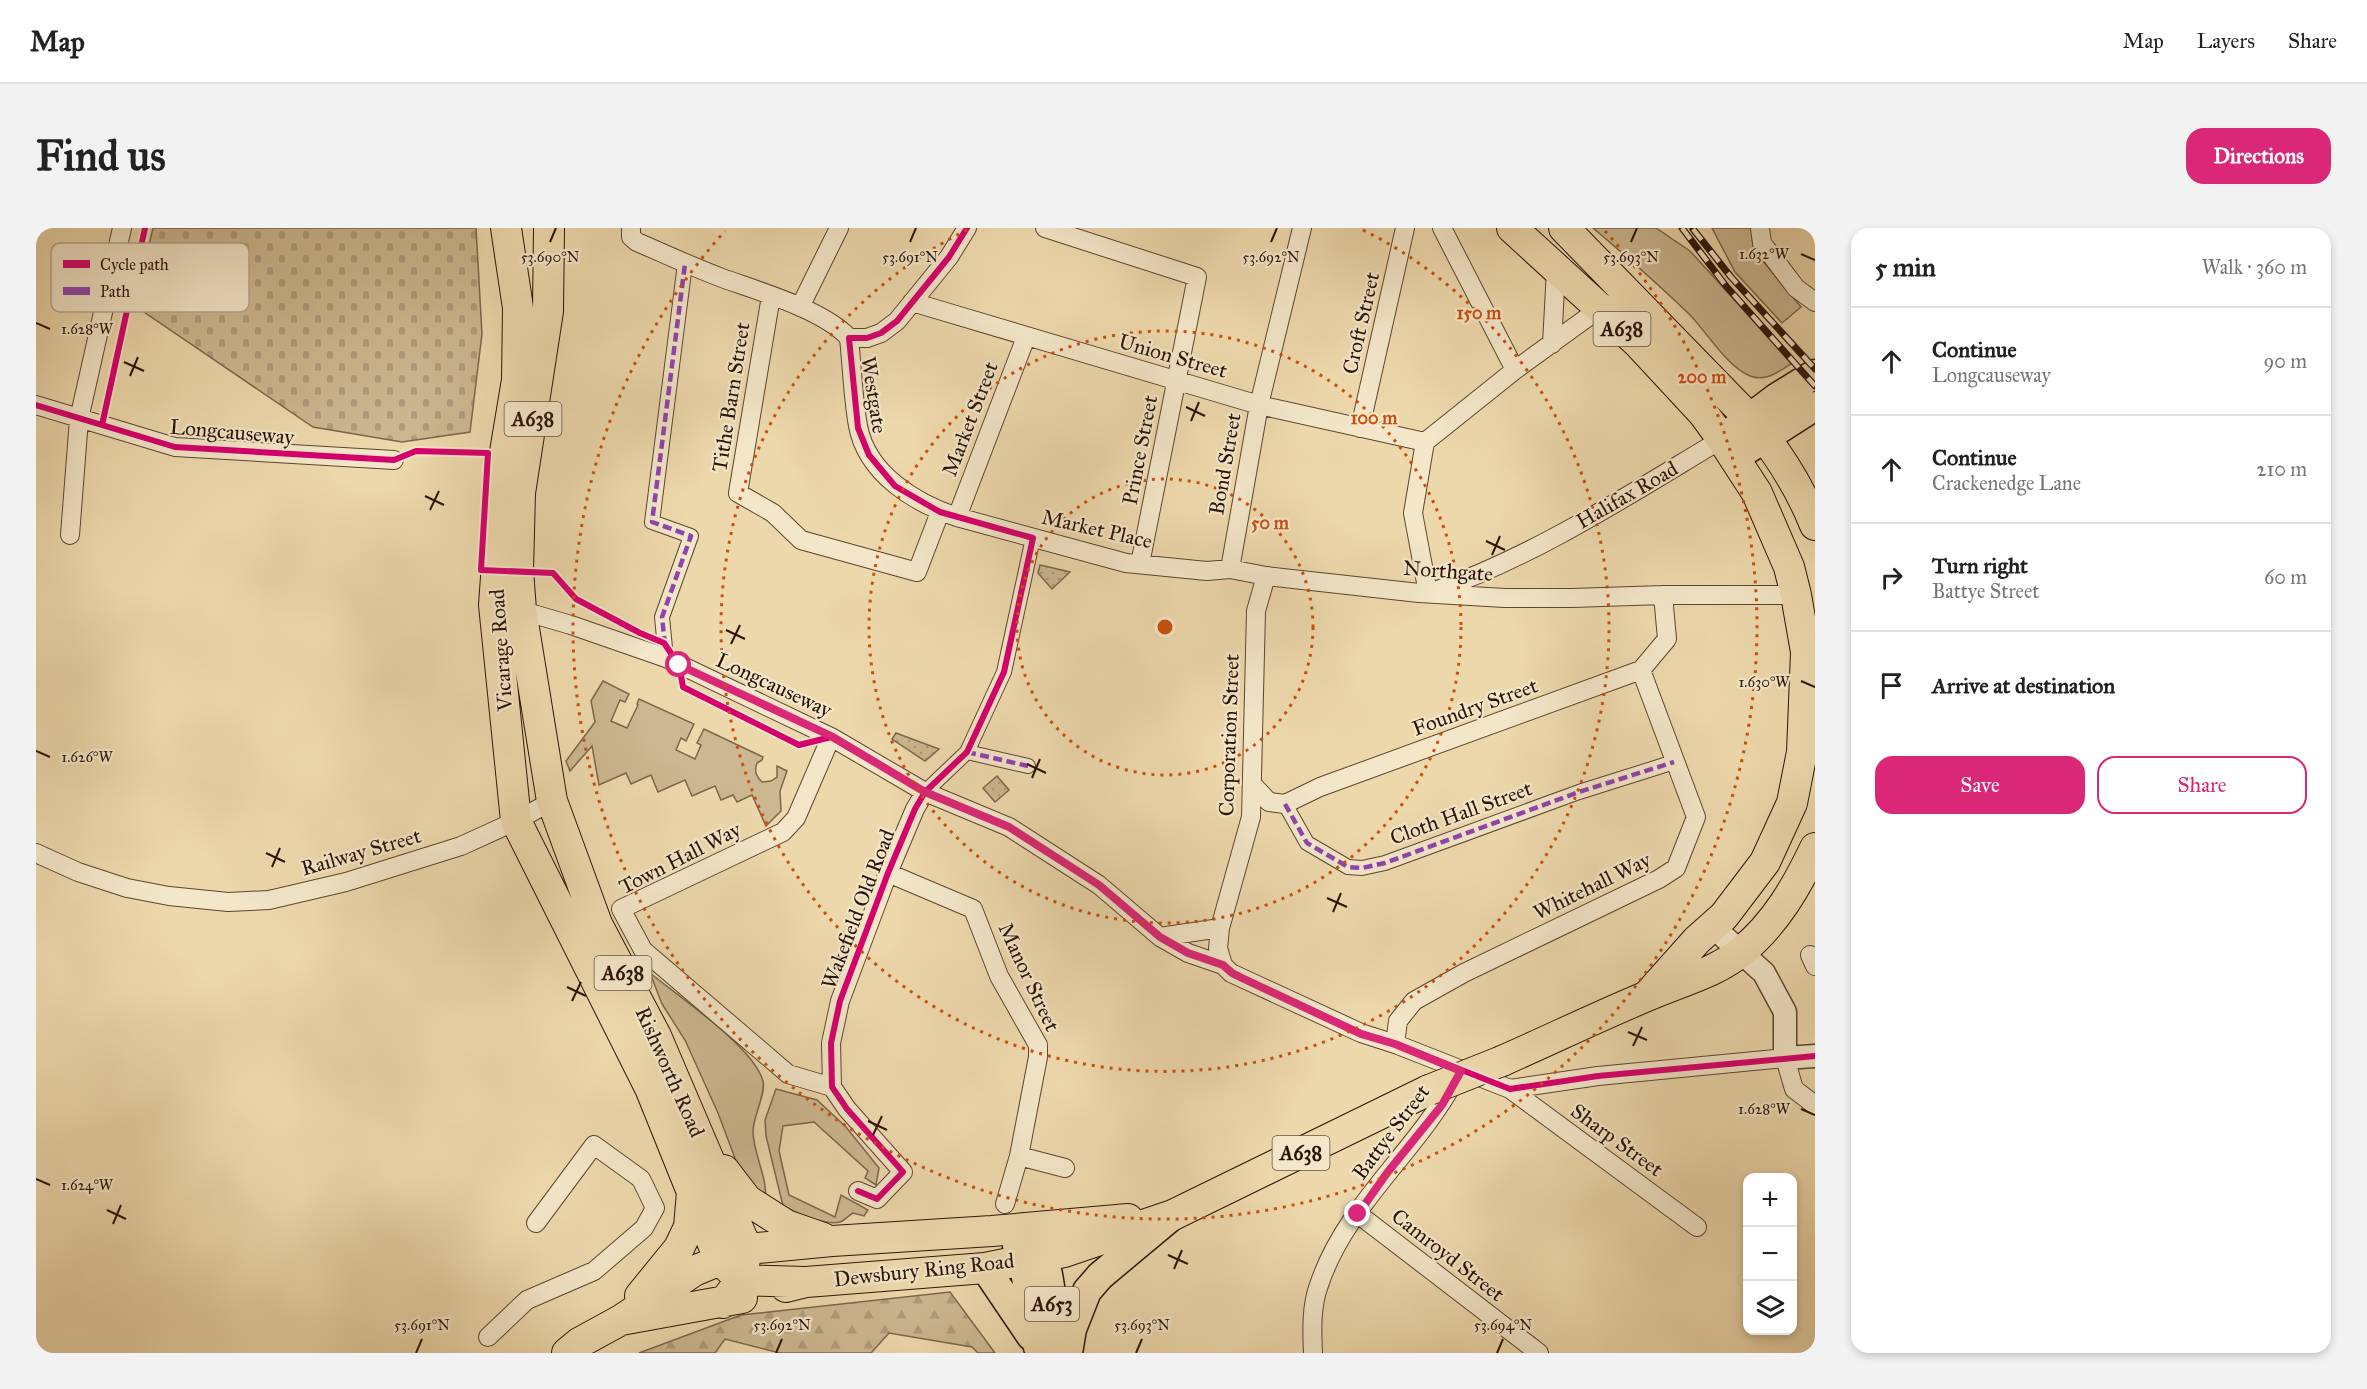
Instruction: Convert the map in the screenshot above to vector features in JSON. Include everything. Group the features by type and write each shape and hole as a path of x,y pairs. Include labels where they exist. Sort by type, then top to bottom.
{"highway":[{"name":"Vicarage Road","path":"506,228 518,308 517,380 505,452 507,607 516,821"},
{"path":"518,308 537,234 541,228"},
{"name":"Vicarage Road","path":"549,228 548,311 520,493 518,570 507,607 552,801"},
{"name":"Dewsbury Ring Road","path":"1512,228 1639,344 1703,413 1757,493 1789,567 1806,595 1802,752 1792,803 1765,862 1724,916 1697,940 1648,995"},
{"name":"A638","path":"1564,228 1758,428 1808,498 1815,525"},
{"path":"1802,752 1815,719"},
{"name":"Rishworth Road","path":"552,801 597,924 656,1036 747,1249"},
{"name":"Rishworth Road","path":"516,821 650,1088 718,1259 724,1296"},
{"name":"Dewsbury Ring Road","path":"724,1296 806,1282 985,1268 1064,1252 1173,1215 1429,1090 1502,1061 1648,995 1713,969 1741,952 1770,924 1802,877 1815,848"},
{"path":"702,1142 747,1200 786,1225 832,1241"},
{"path":"621,1320 679,1248 689,1227 692,1191"},
{"name":"Dewsbury Ring Road","path":"718,1259 747,1249 1173,1215"},
{"path":"724,1296 747,1249"},
{"name":"A638","path":"567,1353 579,1343 621,1320 694,1271 718,1259"},
{"name":"A638","path":"621,1320 724,1296"}],"main road":[{"name":"Halifax Road","path":"1758,428 1776,398 1815,375"},
{"name":"Halifax Road","path":"1728,449 1758,428 1815,406"},
{"path":"1068,1353 1072,1329 1087,1291 1100,1276 1173,1215"},
{"name":"A653","path":"1023,1228 1039,1242 1033,1258 1050,1285 1045,1351"},
{"name":"A653","path":"985,1268 1045,1351"}],"street":[{"path":"119,243 122,228"},
{"path":"800,307 839,228"},
{"path":"626,229 637,242 685,264 800,307 840,328 849,338 867,338 881,333 897,321 949,257 967,228"},
{"name":"Prince Street","path":"1045,228 1197,277 1140,564"},
{"name":"Bond Street","path":"1230,569 1259,405 1302,228"},
{"name":"Croft Street","path":"1360,428 1405,228"},
{"path":"1442,228 1515,370"},
{"path":"1760,228 1762,243 1796,288 1815,302"},
{"path":"666,658 662,618 691,536 652,522 685,264"},
{"path":"1552,344 1556,270"},
{"path":"1428,593 1413,513 1425,442 1515,370 1600,309 1623,288"},
{"name":"Tithe Barn Street","path":"771,296 738,494 773,513 801,540 917,572 949,514"},
{"name":"Union Street","path":"912,302 1259,405 1425,442"},
{"path":"70,535 78,419 103,312"},
{"name":"Market Street","path":"949,514 1026,337"},
{"name":"Westgate","path":"849,338 858,428 869,455 895,486 949,514"},
{"name":"Longcauseway","path":"36,405 175,447 394,460"},
{"name":"Halifax Road","path":"1428,593 1469,579 1543,544 1728,449"},
{"name":"Market Place","path":"949,514 1126,563 1207,571 1230,569"},
{"path":"925,792 967,752 1004,672 1033,538"},
{"name":"Northgate","path":"1230,569 1266,576 1428,593 1505,598 1806,595"},
{"name":"Corporation Street","path":"1223,965 1218,948 1220,928 1248,829 1252,784 1256,611 1266,576"},
{"name":"Foundry Street","path":"1285,804 1320,787 1641,670 1667,639 1663,595"},
{"name":"Longcauseway","path":"507,607 666,658 831,736 925,792 1009,827 1099,885 1160,937 1188,953 1223,965 1232,973 1361,1034 1395,1044 1510,1089"},
{"name":"Whitehall Way","path":"1395,1044 1398,1021 1414,1000 1474,968 1659,879 1676,868 1689,840 1696,817 1641,670"},
{"name":"Town Hall Way","path":"831,736 796,818 783,832 621,909 643,950 788,1074 832,1087"},
{"path":"967,752 1028,766"},
{"name":"Cloth Hall Street","path":"1285,804 1307,843 1348,867 1362,868 1384,863 1584,791 1674,762"},
{"path":"1252,784 1269,802 1285,804"},
{"name":"Wakefield Old Road","path":"832,1087 831,1043 840,1001 888,873 915,809 925,792"},
{"name":"Railway Street","path":"36,853 78,872 127,888 168,896 228,902 269,900 346,882 460,846 516,821 552,801"},
{"name":"Manor Street","path":"888,873 973,909 999,976 1038,1045 1038,1057 1020,1156 1005,1204"},
{"path":"1712,927 1764,973 1785,1012 1785,1058 1794,1089 1815,1105"},
{"path":"1160,937 1220,928"},
{"path":"1510,1089 1598,1076 1815,1056"},
{"name":"Battye Street","path":"1313,1353 1312,1325 1318,1286 1333,1252 1387,1173 1442,1105 1461,1071"},
{"path":"832,1087 847,1109 903,1172 877,1199 858,1191"},
{"name":"Sharp Street","path":"1510,1089 1697,1227"},
{"path":"488,1337 527,1300 594,1271 644,1228 655,1208 641,1179 594,1145 536,1223"},
{"path":"1020,1156 1065,1168"},
{"name":"Camroyd Street","path":"1358,1214 1531,1351"}],"green space":[{"path":"153,228 476,228 482,334 470,432 402,442 313,427 144,312 249,312 249,243 150,243"},
{"path":"1593,228 1656,228 1690,251 1792,363 1777,373 1761,378 1741,371 1725,357 1689,314"},
{"path":"1712,228 1752,228 1753,249 1801,307 1782,323 1735,272"},
{"path":"1040,565 1070,572 1052,589 1038,573"},
{"path":"603,681 629,694 625,702 620,700 611,721 627,728 639,699 694,724 686,741 681,738 676,750 695,759 701,745 697,743 704,729 763,757 757,763 756,768 757,775 762,782 771,781 777,777 777,766 787,771 780,791 781,811 766,826 752,795 737,802 733,795 721,800 715,786 692,796 685,780 658,792 651,775 631,784 626,773 599,785 592,746 570,771 566,761 595,722 591,701"},
{"path":"896,733 939,749 925,761 892,739"},
{"path":"997,776 1009,790 995,802 983,788"},
{"path":"650,973 696,1008 730,1038 756,1067 763,1081 753,1131 755,1149 765,1185 765,1203 739,1169 718,1113 685,1040 662,1004"},
{"path":"776,1089 817,1100 846,1127 879,1168 876,1185 865,1178 868,1171 814,1122 783,1126 779,1151 789,1195 835,1217 841,1195 868,1210 864,1216 853,1213 840,1222 834,1223 811,1218 783,1206 766,1136 765,1120"},
{"path":"950,1292 995,1353 978,1353 972,1347 889,1333 871,1353 780,1353 725,1339 715,1353 639,1353 741,1315"}],"railway":[{"path":"1682,228 1726,286 1815,386"},
{"path":"1693,229 1731,277 1815,369"}],"marked path":[{"path":"665,645 662,617 691,536 652,522 685,264"},
{"path":"967,752 1028,766"},
{"path":"1285,804 1307,843 1348,867 1362,868 1385,863 1579,792 1674,762"}],"cycle path":[{"path":"142,243 145,228"},
{"path":"858,1191 877,1199 903,1172 847,1109 832,1087 831,1043 840,1001 888,873 915,809 925,792 967,752 1004,672 1033,538 940,512 895,486 869,455 858,428 849,338 867,338 881,333 897,321 949,257 967,228"},
{"path":"102,425 127,312"},
{"path":"36,405 175,447 394,460 416,451 488,453 481,570 553,573 576,599 664,643 679,665 683,687 799,745 831,737 925,792 1009,827 1099,885 1160,937 1188,953 1223,965 1231,973 1361,1033 1510,1089 1598,1076 1815,1056"}],"route":[{"path":"679,665 831,736 925,792 1009,827 1099,885 1160,937 1188,953 1223,965 1232,973 1361,1034 1395,1044 1461,1071 1442,1105 1387,1173 1358,1214"}]}
